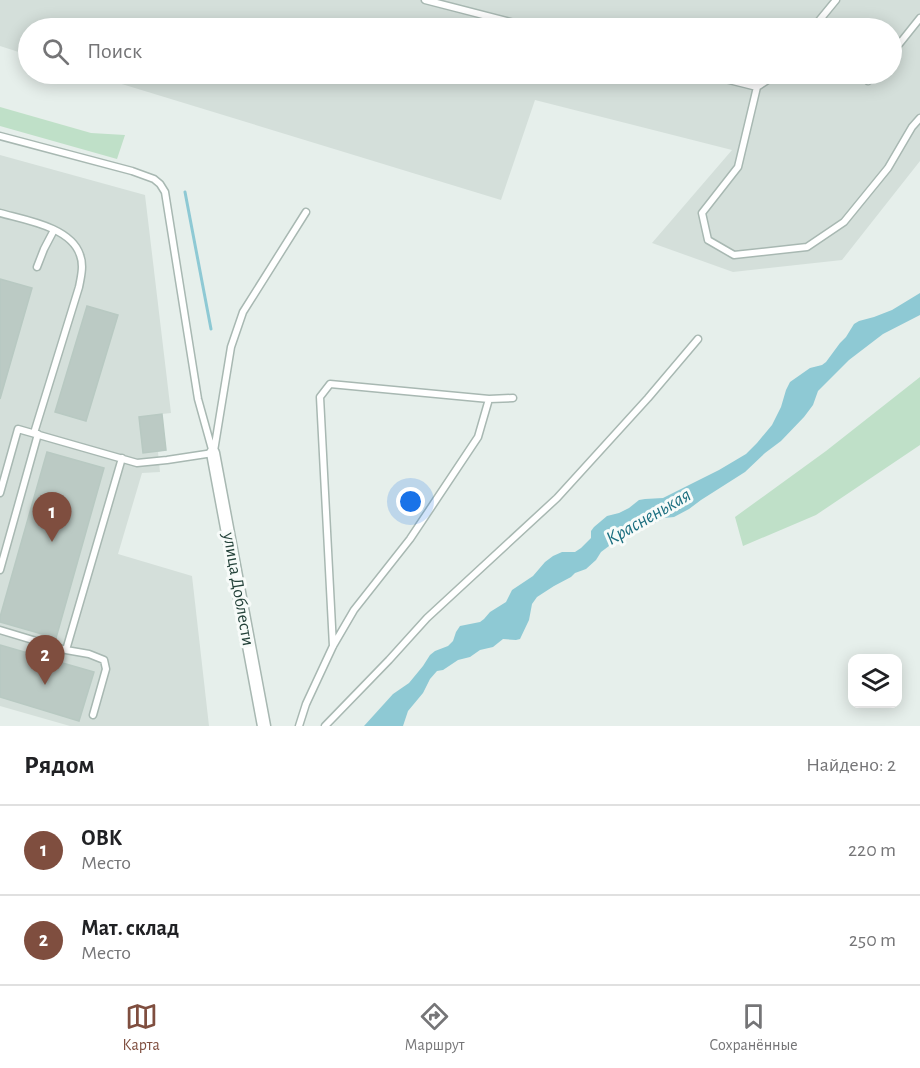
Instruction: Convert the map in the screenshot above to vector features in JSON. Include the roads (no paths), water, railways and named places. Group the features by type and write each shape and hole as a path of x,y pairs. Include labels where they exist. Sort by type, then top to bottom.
{"street":[{"name":"улица Доблести","path":"213,453 264,726"}],"lane":[{"path":"425,0 495,18"},
{"path":"822,18 837,0"},
{"path":"902,40 920,18"},
{"path":"745,84 757,87"},
{"path":"762,84 757,87 738,167 702,213 708,240 734,255 807,248 844,222 888,168 912,127 920,118"},
{"path":"0,136 132,171 160,184 165,192 198,399 213,453"},
{"path":"213,453 231,347 243,312 306,212"},
{"path":"0,213 62,234 73,242 81,255 82,270 0,570"},
{"path":"37,267 54,230"},
{"path":"325,726 427,618 557,498 698,339"},
{"path":"333,646 320,397 330,384 489,399 513,398"},
{"path":"299,726 306,704 333,646 354,610 410,539 478,437 489,399"},
{"path":"0,493 18,429 137,463 213,453"},
{"path":"66,650 122,458"},
{"path":"0,535 9,538"},
{"path":"0,630 104,660 106,669 93,715"}],"water":[{"name":"Красненькая","path":"920,293 920,315 883,334 849,360 818,391 813,405 804,417 781,441 745,472 674,517 664,518 640,527 601,552 586,569 575,573 537,597 532,604 529,620 520,639 503,639 493,647 480,650 470,657 458,660 443,670 437,671 408,711 403,726 364,726 393,694 409,683 430,655 453,641 460,626 484,619 490,612 506,602 512,590 533,576 553,556 562,552 575,552 581,548 591,538 591,531 594,527 607,516 629,508 639,500 663,498 746,454 772,425 790,382 810,368 826,362 854,324 892,310"}],"waterway":[{"path":"185,192 211,329"}],"place":[{"name":"ОВК","path":"52,542"},
{"name":"Мат. склад","path":"45,685"}]}
